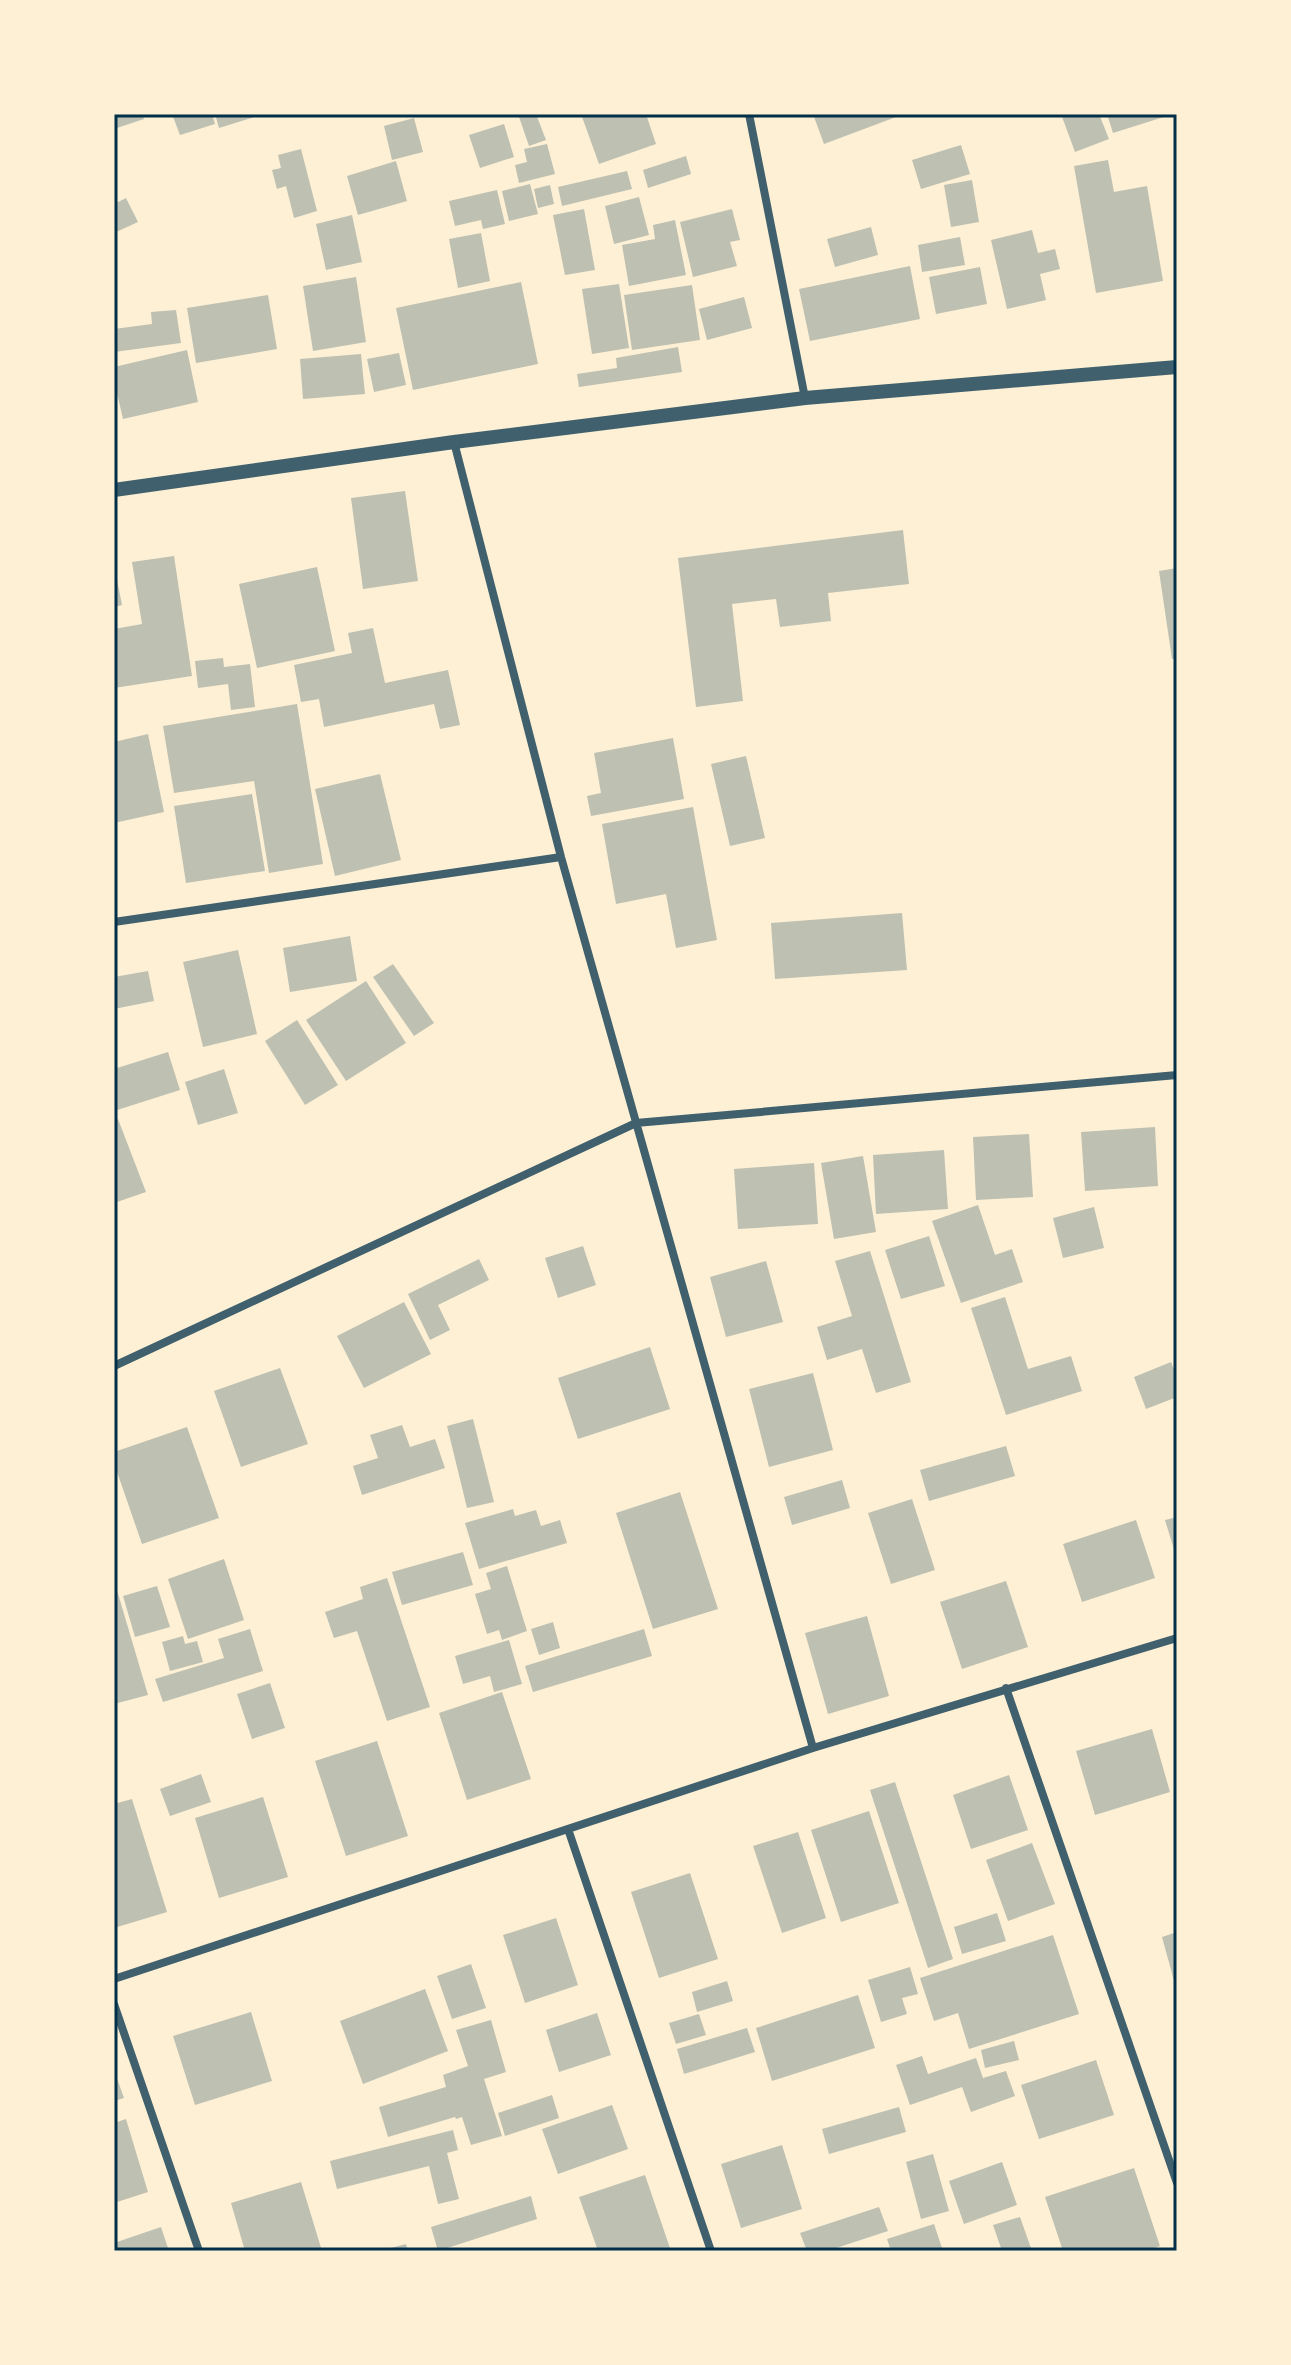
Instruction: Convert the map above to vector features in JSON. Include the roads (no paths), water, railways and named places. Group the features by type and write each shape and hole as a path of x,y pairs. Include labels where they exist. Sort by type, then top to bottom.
{"street":[{"path":"749,114 805,398"},
{"path":"114,490 454,442 805,398 1177,367"},
{"path":"454,442 561,857 813,1748"},
{"path":"114,922 561,857"},
{"path":"114,1366 636,1123 1177,1075"},
{"path":"114,1979 813,1748 1177,1638"},
{"path":"1006,1688 1177,2183"},
{"path":"568,1829 711,2251"},
{"path":"114,2004 199,2251"}]}
